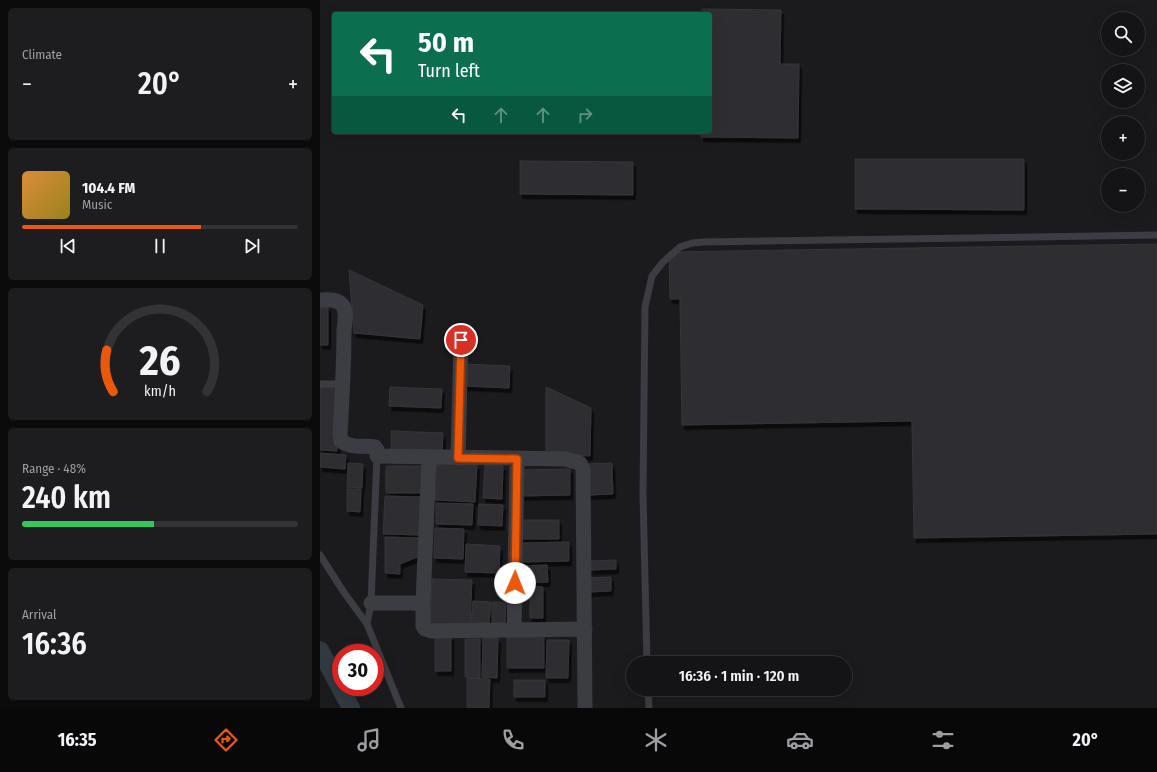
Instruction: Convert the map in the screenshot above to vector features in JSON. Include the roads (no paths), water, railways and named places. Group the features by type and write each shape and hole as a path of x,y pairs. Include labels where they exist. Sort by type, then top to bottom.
{"street":[{"path":"320,300 332,300 339,302 343,306 345,312 340,434 341,441 346,445 355,447 375,447 377,450 377,456 517,459 573,461 580,463 583,469 585,708"},
{"path":"458,458 461,340"},
{"path":"429,458 423,603 424,629 428,631 585,629"},
{"path":"514,630 517,459"},
{"path":"371,603 423,603"}],"lane":[{"path":"647,656 643,494 645,307 652,276 680,247 703,242 1157,235"},
{"path":"320,384 343,384"},
{"path":"367,624 371,603 377,456"},
{"path":"320,555 347,597 367,624 401,708"},
{"path":"648,696 649,708"}],"waterway":[{"path":"320,650 351,708"}]}
